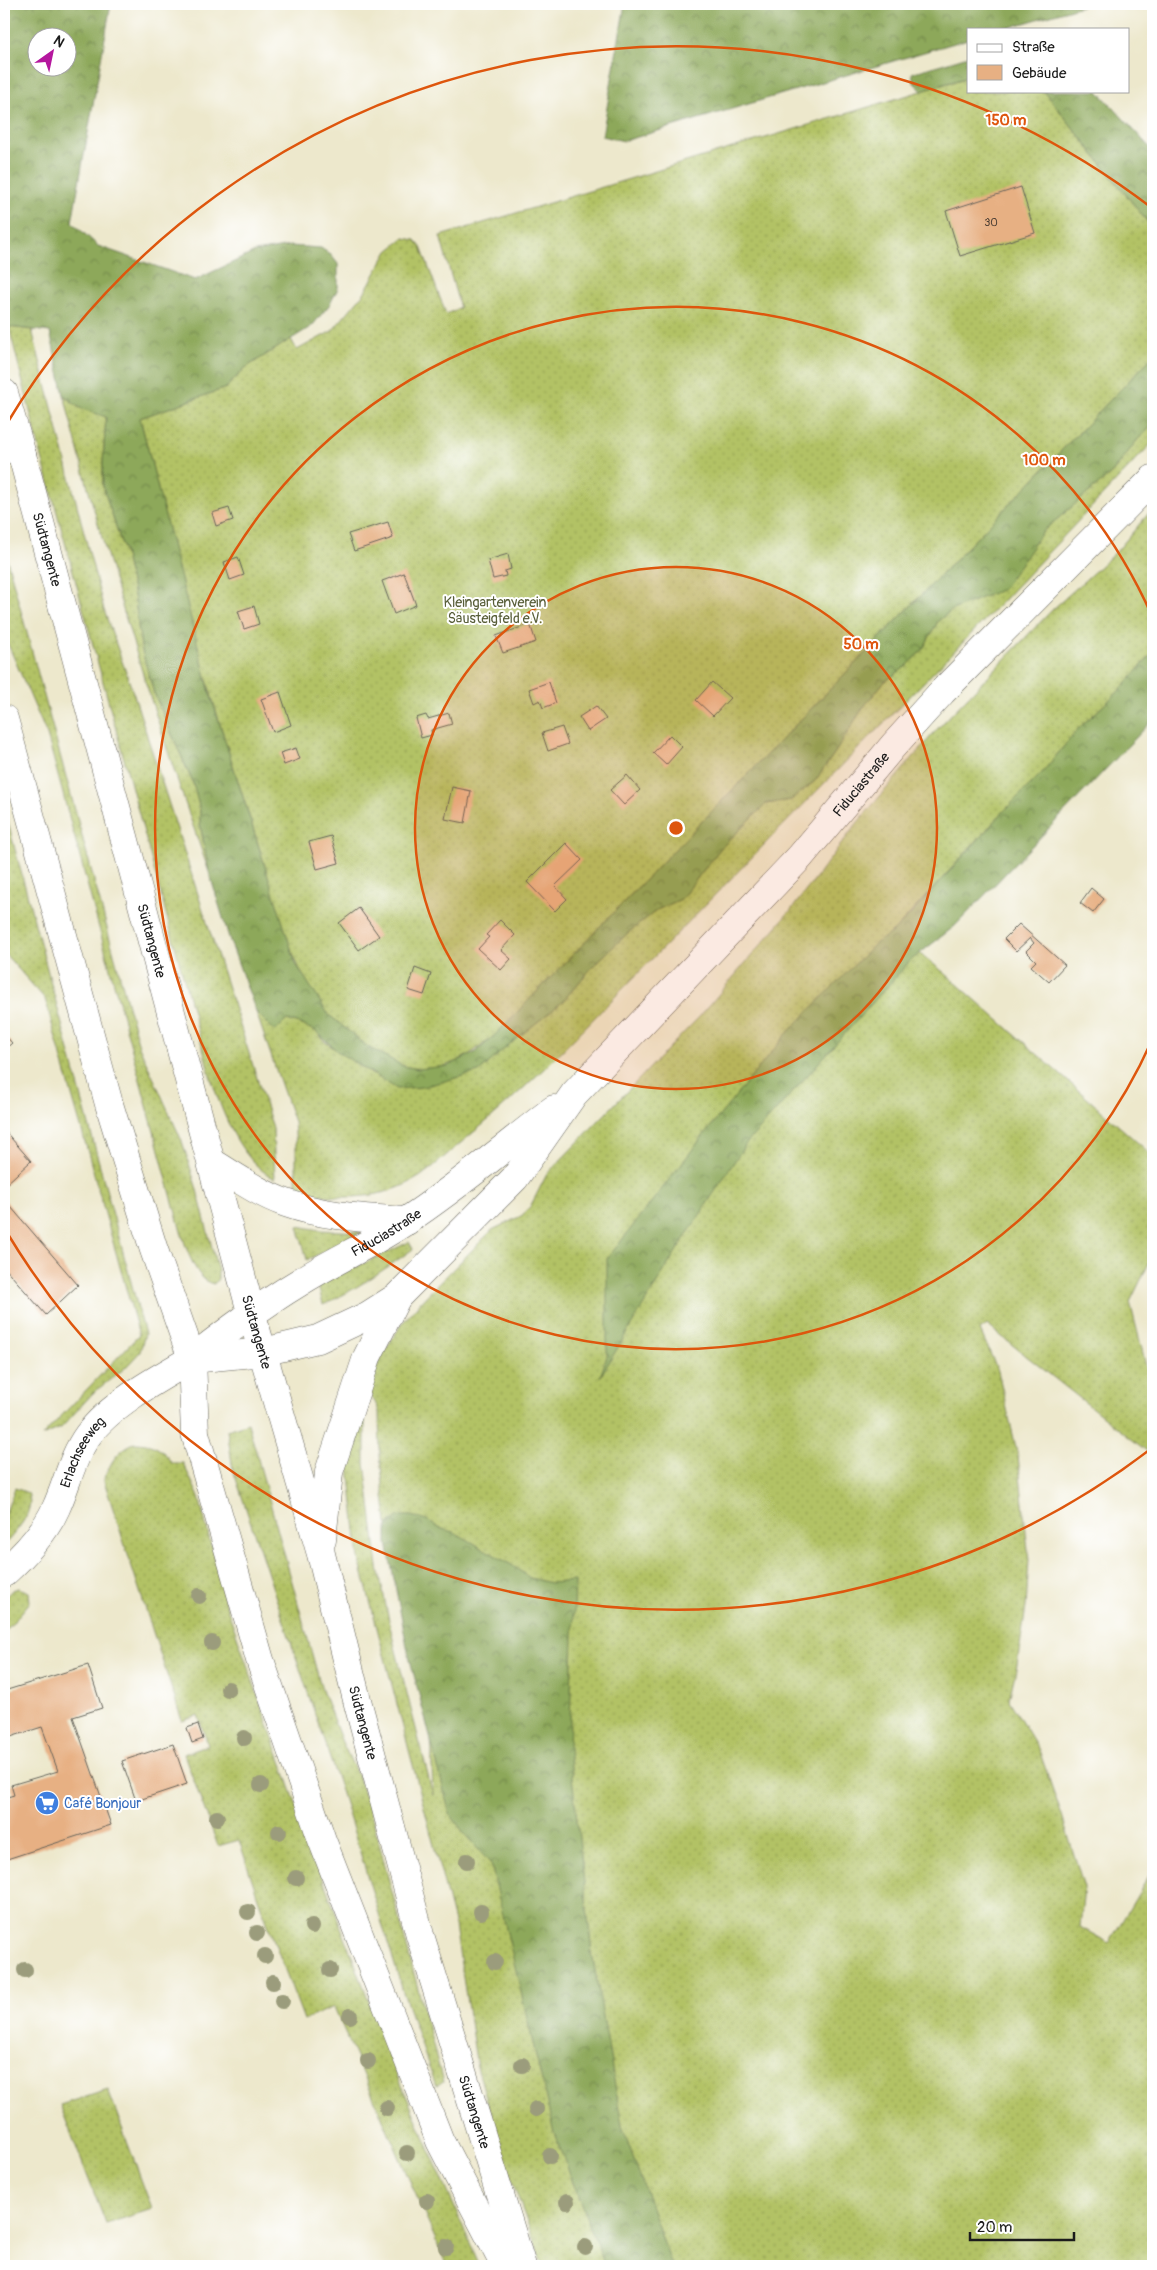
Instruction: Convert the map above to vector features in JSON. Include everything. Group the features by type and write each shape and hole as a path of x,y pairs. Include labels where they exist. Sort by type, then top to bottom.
{"main road":[{"name":"Südtangente","path":"4,393 13,448 213,1163 251,1312 321,1554 360,1714 420,1935 522,2266"},
{"name":"Fiduciastraße","path":"192,1359 263,1352 318,1339 367,1316 397,1297 515,1178 574,1094 800,857 893,746 942,692 1153,479"},
{"path":"4,719 109,1104 153,1247 192,1359 195,1433 266,1678 322,1840 440,2141 505,2266"},
{"name":"Fiduciastraße","path":"192,1359 251,1312 314,1274 364,1248 459,1184 574,1094"},
{"path":"213,1163 263,1193 286,1203 335,1215 407,1220"},
{"path":"321,1554 329,1472 367,1357 397,1297"},
{"name":"Erlachseeweg","path":"4,1573 18,1560 49,1524 79,1449 89,1434 110,1413 150,1383 192,1359"}],"green space":[{"path":"4,4 111,4 72,222 98,246 195,280 255,252 290,246 321,248 331,255 338,264 338,288 330,304 312,326 245,368 226,388 140,418 210,693 296,964 328,1014 368,1047 403,1066 418,1069 448,1066 476,1052 495,1035 1153,356 1153,425 1138,439 1112,473 1043,531 1003,589 952,610 938,621 923,649 908,665 883,683 862,709 815,781 791,800 766,804 720,849 681,899 657,910 629,932 595,964 561,1003 505,1048 479,1072 422,1087 397,1089 338,1052 317,1032 287,1020 275,1031 256,1012 230,941 209,872 200,823 200,810 193,783 154,693 141,647 135,600 124,551 103,487 106,417 80,408 64,395 50,332 9,327 4,306"},
{"path":"625,4 1088,4 1007,28 967,28 967,39 624,141 602,136"},
{"path":"967,56 967,77 922,91 914,83 912,73"},
{"name":"Kleingartenverein Säusteigfeld e.V.","path":"967,77 967,92 1045,92 1153,229 1153,356 495,1035 478,1049 461,1059 445,1066 429,1069 412,1068 396,1063 378,1054 343,1028 328,1014 315,997 294,957 201,660 140,418 226,388 245,368 291,339 297,350 332,331 364,293 388,251 404,238 415,240 421,247 446,314 460,308 440,236"},
{"path":"1045,92 1099,92 1153,151 1153,229"},
{"path":"9,327 32,330 104,610 134,695 273,1128 275,1179 262,1171 251,1160 233,1134 210,1075 38,443"},
{"path":"64,395 80,408 106,416 103,487 124,551 135,600 141,647 154,693 193,783 200,810 200,824 209,872 169,754 113,576"},
{"path":"1153,425 1153,442 978,627 550,1063 496,1113 421,1176 391,1190 376,1194 344,1197 312,1194 296,1190 294,1122 256,1012 275,1030 287,1020 317,1032 325,1042 373,1075 479,1072 505,1048 561,1003 595,964 629,932 657,910 681,899 720,849 766,804 791,800 815,781 862,709 883,683 908,665 923,649 938,621 952,610 976,600 1013,572 1043,531 1112,473 1138,439"},
{"path":"1153,508 1153,653 1118,692 1078,729 1042,773 1004,811 893,932 946,974 1153,1156 1153,1255 1130,1302 1153,1393 1153,1456 987,1325 980,1330 998,1371 1018,1456 1029,1560 1026,1607 1017,1665 1009,1700 1039,1750 1062,1816 1084,1887 1080,1927 1109,1943 1153,1869 1153,2266 543,2266 507,2167 477,2067 455,1926 359,1559 349,1467 354,1420 359,1413 365,1417 365,1463 378,1567 392,1635 433,1795 425,1559 392,1520 387,1525 380,1456 379,1411 375,1402 365,1390 387,1347 403,1322 426,1296 492,1230 521,1216 529,1209 547,1174 700,1016 795,905 858,822 939,727 1052,610 1117,551"},
{"path":"4,548 139,1046 182,1141 196,1186 218,1271 218,1279 214,1284 208,1282 197,1271 181,1232 47,735 4,635"},
{"path":"1153,653 1153,720 955,926 910,961 745,1145 677,1250 600,1377 607,1356 607,1259 707,1131 789,1031 875,944 895,930 909,916 1004,811 1042,773 1078,729 1118,692"},
{"path":"4,808 145,1334 140,1352 125,1368 93,1393 61,1428 42,1436 139,1335 45,999 4,953"},
{"path":"298,1226 320,1230 362,1232 307,1260"},
{"path":"409,1242 413,1249 369,1279 323,1305 318,1285"},
{"path":"248,1423 322,1690 342,1742 357,1774 372,1817 443,2082 438,2086 435,2084 404,1995 343,1797 233,1470 227,1430"},
{"path":"134,1443 156,1447 165,1454 171,1463 183,1463 199,1497 226,1605 318,1866 395,2070 480,2266 447,2266 334,2007 304,2020 259,1901 239,1840 218,1846 184,1754 208,1745 198,1716 182,1721 104,1481 114,1458"},
{"path":"15,1488 28,1493 29,1507 24,1521 4,1545 4,1517"},
{"path":"399,1516 411,1516 427,1520 439,1528 456,1533 510,1564 530,1578 551,1583 575,1581 569,1749 592,1953 622,2126 672,2266 605,2266 554,2133 491,1864 450,1814 408,1652 387,1543 387,1525"},
{"path":"19,1588 29,1592 30,1602 4,1633 4,1598 12,1590"},
{"path":"108,2090 152,2209 106,2224 60,2105"}],"building":[{"path":"1021,187 1035,233 960,256 946,211"},
{"path":"229,508 233,520 216,526 212,513"},
{"path":"388,522 393,538 354,551 348,534"},
{"path":"508,554 511,569 505,571 506,576 493,579 488,560"},
{"path":"238,557 244,575 230,580 224,562"},
{"path":"404,573 416,605 394,614 382,581"},
{"path":"254,606 259,624 244,629 238,611"},
{"path":"530,624 536,642 503,653 496,636"},
{"path":"549,682 556,703 543,708 540,700 534,703 529,689"},
{"path":"712,682 730,698 713,716 696,700"},
{"path":"280,692 291,725 273,732 261,699"},
{"path":"596,706 606,719 588,731 579,717"},
{"path":"449,713 452,724 431,730 432,735 421,738 416,718 426,715 428,719"},
{"path":"562,727 568,744 548,751 542,733"},
{"path":"670,735 682,747 666,765 653,753"},
{"path":"296,748 300,759 284,765 280,753"},
{"path":"627,775 640,790 624,805 610,790"},
{"path":"452,787 471,791 465,823 445,819"},
{"path":"331,836 339,863 317,869 309,842"},
{"path":"566,843 582,860 555,886 567,899 555,911 527,882"},
{"path":"1091,888 1104,899 1093,913 1080,903"},
{"path":"359,908 379,936 359,950 339,923"},
{"path":"500,920 515,935 501,950 511,959 501,970 478,949 489,937 486,935"},
{"path":"1019,924 1065,965 1049,982 1031,966 1036,961 1026,951 1034,943 1030,938 1016,951 1004,939"},
{"path":"415,968 431,974 424,995 408,990"},
{"path":"4,1034 12,1043 4,1050"},
{"path":"4,1130 31,1161 4,1186"},
{"path":"4,1199 78,1285 46,1315 4,1267"},
{"path":"88,1665 102,1708 73,1717 111,1825 4,1860 4,1798 14,1795 11,1785 58,1771 42,1727 4,1739 4,1691"},
{"path":"198,1724 203,1739 192,1743 187,1728"},
{"path":"173,1744 187,1784 136,1801 122,1761"}],"place":[{"name":"Café Bonjour","path":"47,1803"}]}
